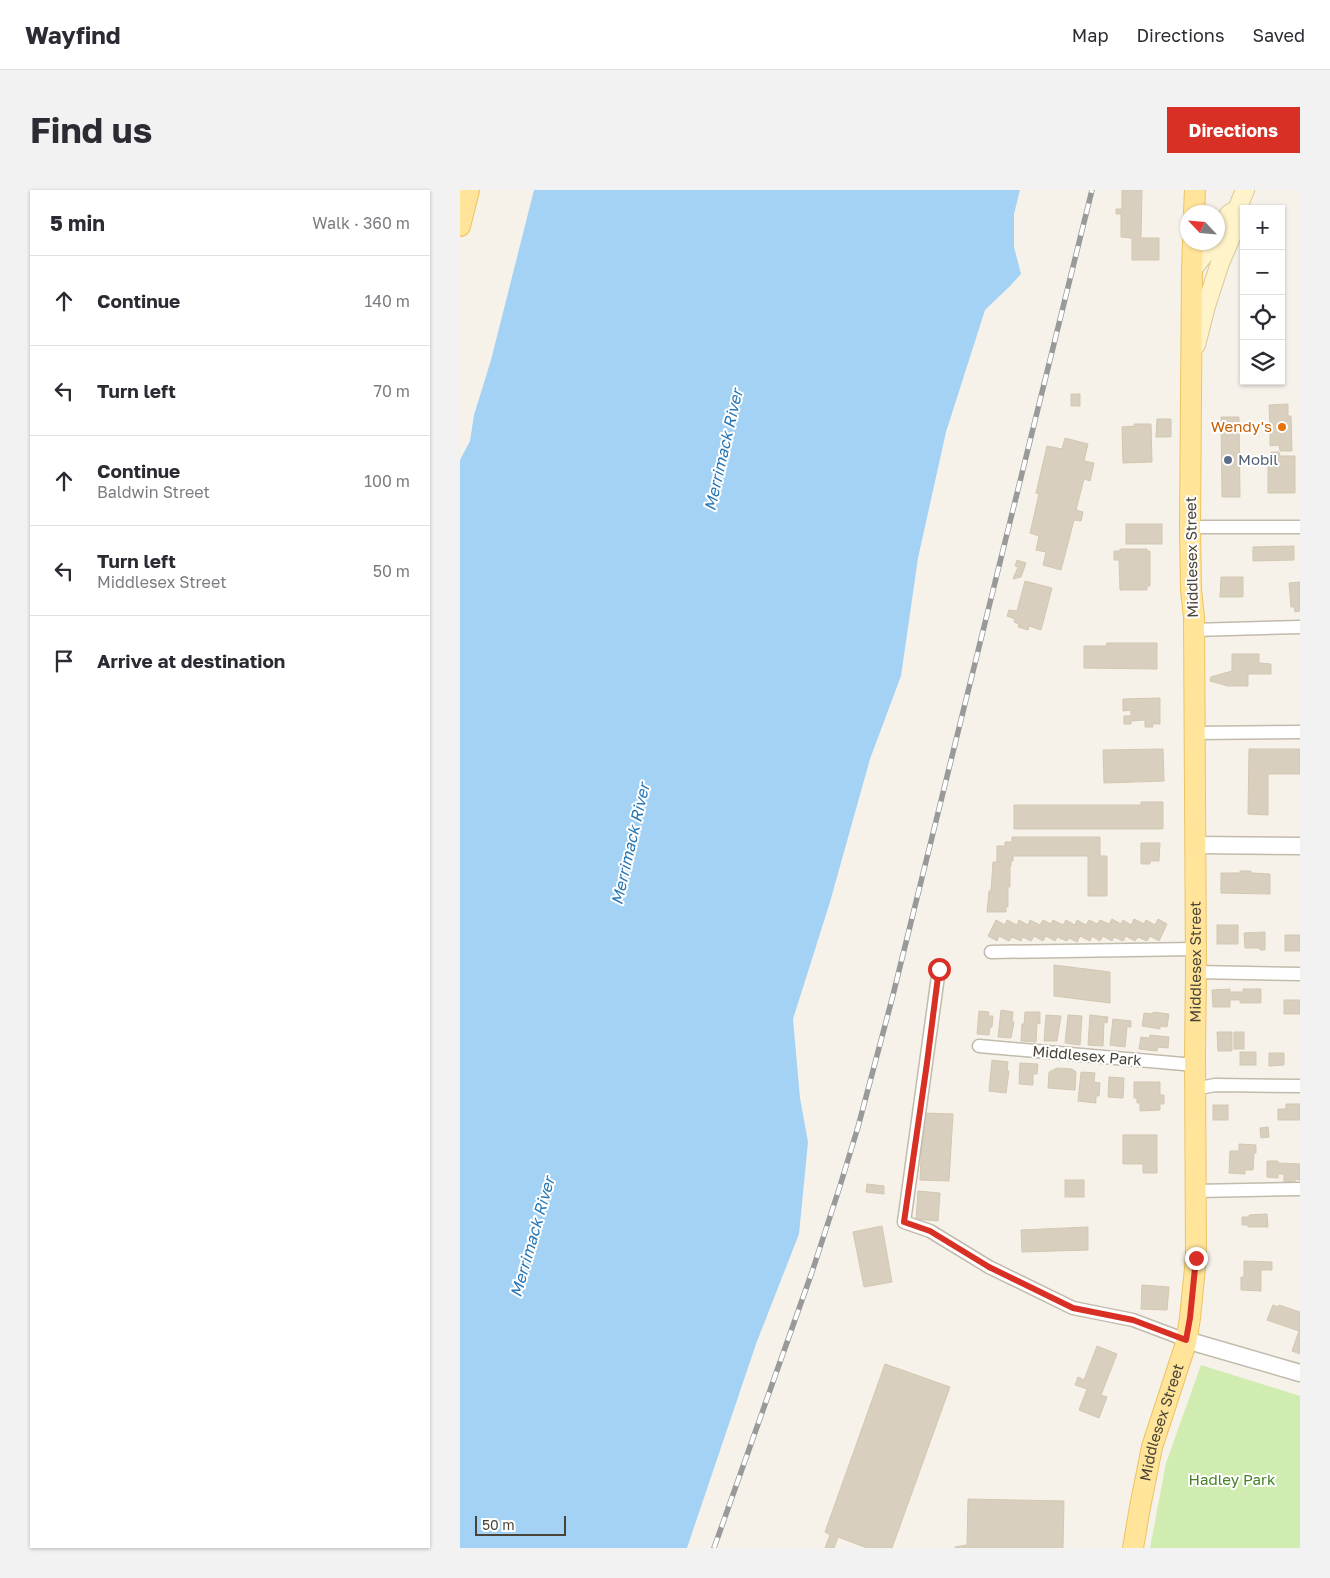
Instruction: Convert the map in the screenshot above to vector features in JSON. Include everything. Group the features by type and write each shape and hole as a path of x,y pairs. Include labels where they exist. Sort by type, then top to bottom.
{"main road":[{"path":"460,226 469,190"},
{"path":"1194,205 1195,190"},
{"name":"Middlesex Street","path":"1191,368 1212,286 1238,221 1238,207 1245,190"},
{"name":"Middlesex Street","path":"1225,221 1228,214 1238,207"},
{"name":"Middlesex Street","path":"1133,1548 1152,1447 1186,1340 1196,1258 1196,949 1193,630 1190,527 1193,250"},
{"path":"1192,270 1208,250"}],"street":[{"path":"1190,527 1300,527"},
{"path":"1193,630 1300,627"},
{"path":"1194,732 1300,732"},
{"path":"1195,845 1300,846"},
{"path":"991,952 1196,949"},
{"path":"939,969 904,1222 930,1231 989,1267 1073,1308 1133,1320 1186,1340 1300,1373"},
{"path":"1196,972 1300,974"},
{"name":"Middlesex Park","path":"979,1046 1195,1065"},
{"path":"1195,1089 1215,1085 1300,1086"},
{"path":"1196,1191 1300,1189"}],"green space":[{"name":"Hadley Park","path":"1201,1365 1300,1396 1300,1548 1150,1548 1166,1463"}],"water":[{"name":"Merrimack River","path":"534,190 1020,190 1014,214 1014,247 1021,274 985,310 946,432 918,558 901,676 870,759 830,902 793,1019 800,1098 808,1142 799,1234 756,1344 687,1548 460,1548 460,460 470,441 474,415 491,360"}],"building":[{"path":"1122,190 1142,190 1141,238 1159,238 1159,260 1132,260 1132,238 1121,237 1121,214 1116,214 1116,209 1122,209"},
{"path":"1071,394 1080,394 1080,406 1071,406"},
{"path":"1288,404 1288,416 1291,416 1292,451 1280,451 1279,445 1270,446 1272,425 1270,426 1269,405"},
{"path":"1221,417 1239,417 1240,497 1222,497"},
{"path":"1157,419 1171,419 1171,437 1156,437"},
{"path":"1134,424 1151,424 1152,462 1123,463 1122,427 1135,426"},
{"path":"1065,438 1088,444 1084,461 1094,463 1090,481 1084,479 1076,510 1083,512 1081,521 1074,520 1061,570 1043,565 1046,552 1036,550 1039,536 1030,533 1039,494 1036,493 1047,446 1062,449"},
{"path":"1271,452 1279,452 1280,456 1295,456 1295,493 1268,493 1268,456 1271,456"},
{"path":"1126,524 1162,524 1162,544 1126,544"},
{"path":"1294,546 1294,560 1253,561 1253,547"},
{"path":"1120,549 1147,549 1147,551 1150,551 1150,586 1147,586 1147,590 1120,590 1119,560 1114,560 1114,551 1120,551"},
{"path":"1017,560 1026,563 1021,577 1013,579 1018,567 1015,566"},
{"path":"1221,577 1243,577 1243,597 1220,597"},
{"path":"1025,581 1052,588 1041,630 1029,626 1028,630 1018,627 1019,624 1014,622 1015,619 1007,616 1009,610 1017,611"},
{"path":"1300,582 1300,611 1295,612 1294,607 1291,607 1289,583"},
{"path":"1107,643 1157,643 1157,669 1084,668 1084,646 1106,646"},
{"path":"1232,654 1259,654 1259,663 1271,664 1271,674 1248,674 1248,686 1228,686 1210,681 1211,677 1232,671"},
{"path":"1160,698 1160,724 1152,724 1153,727 1145,727 1145,720 1131,721 1131,724 1124,724 1124,716 1131,716 1131,710 1123,711 1123,699"},
{"path":"1163,749 1164,781 1104,783 1103,750"},
{"path":"1249,749 1300,749 1300,774 1268,774 1268,815 1248,814"},
{"path":"1141,802 1163,802 1163,829 1014,829 1014,805 1141,805"},
{"path":"1012,837 1100,837 1100,856 1107,856 1107,896 1088,896 1088,856 1013,856 1010,866 1010,887 1008,887 1008,907 1006,906 1006,912 987,912 993,862 997,862 997,846 1005,846 1005,842 1012,842"},
{"path":"1141,843 1160,843 1159,861 1141,864"},
{"path":"1240,871 1270,874 1270,894 1221,893 1221,873 1240,873"},
{"path":"1112,919 1121,924 1123,920 1131,925 1134,919 1144,924 1146,920 1155,925 1158,919 1167,924 1159,941 1150,936 1147,941 1138,937 1135,941 1126,936 1123,941 1114,937 1112,941 1103,936 1100,941 1092,936 1090,941 1080,936 1077,942 1069,938 1067,941 1057,937 1055,941 1046,936 1043,941 1034,936 1031,941 1023,937 1021,941 1012,937 1009,941 999,936 997,941 988,936 996,920 1005,925 1007,920 1017,925 1019,920 1028,925 1030,920 1040,925 1043,920 1051,924 1053,920 1063,925 1066,920 1075,925 1077,920 1086,925 1089,920 1097,924 1100,920 1109,924"},
{"path":"1217,925 1238,925 1238,944 1217,944"},
{"path":"1265,932 1265,950 1245,948 1244,933"},
{"path":"1285,935 1300,935 1300,951 1285,951"},
{"path":"1054,965 1110,972 1110,1003 1054,996"},
{"path":"1230,989 1230,992 1243,992 1243,989 1261,989 1261,1003 1240,1003 1240,1000 1230,1000 1230,1007 1213,1007 1212,990"},
{"path":"1284,1000 1300,1000 1300,1014 1284,1014"},
{"path":"1001,1010 1013,1012 1012,1022 1014,1022 1011,1038 998,1037"},
{"path":"979,1011 989,1012 988,1016 993,1016 989,1035 977,1034"},
{"path":"1025,1012 1040,1012 1040,1024 1037,1023 1036,1042 1021,1041"},
{"path":"1153,1012 1169,1014 1167,1027 1160,1026 1160,1029 1142,1026 1144,1013 1153,1014"},
{"path":"1046,1015 1061,1016 1057,1041 1044,1041"},
{"path":"1068,1015 1082,1016 1080,1045 1065,1043"},
{"path":"1090,1015 1108,1017 1107,1023 1104,1022 1103,1046 1088,1045"},
{"path":"1113,1019 1131,1021 1131,1027 1127,1027 1125,1047 1110,1045"},
{"path":"1217,1032 1232,1032 1232,1051 1218,1051"},
{"path":"1234,1032 1244,1032 1244,1049 1234,1049"},
{"path":"1150,1035 1169,1037 1168,1048 1158,1047 1157,1051 1139,1049 1141,1037 1149,1038"},
{"path":"1240,1052 1256,1052 1256,1065 1240,1065"},
{"path":"1269,1053 1284,1053 1284,1065 1269,1066"},
{"path":"992,1060 1008,1062 1007,1071 1009,1071 1006,1093 989,1091"},
{"path":"1020,1063 1038,1064 1037,1074 1033,1074 1033,1085 1019,1084"},
{"path":"1057,1068 1072,1069 1076,1072 1075,1090 1048,1088 1049,1072"},
{"path":"1081,1072 1095,1073 1094,1082 1100,1083 1099,1096 1096,1096 1096,1103 1078,1101"},
{"path":"1109,1077 1124,1078 1123,1098 1108,1097"},
{"path":"1134,1082 1160,1082 1160,1095 1164,1095 1164,1104 1160,1104 1160,1110 1140,1111 1140,1103 1137,1103 1137,1098 1134,1098"},
{"path":"1286,1104 1300,1104 1300,1120 1278,1120 1278,1109 1286,1109"},
{"path":"1213,1105 1228,1105 1228,1120 1213,1120"},
{"path":"923,1113 953,1114 949,1181 920,1180"},
{"path":"1268,1127 1269,1137 1261,1138 1260,1128"},
{"path":"1123,1135 1157,1135 1157,1173 1143,1173 1143,1164 1123,1164"},
{"path":"1239,1144 1256,1145 1253,1170 1245,1170 1245,1174 1229,1173 1230,1151 1239,1151"},
{"path":"1267,1161 1300,1164 1300,1180 1295,1179 1295,1182 1284,1182 1284,1174 1278,1174 1278,1178 1267,1177"},
{"path":"1065,1180 1084,1180 1084,1197 1065,1197"},
{"path":"867,1184 884,1186 884,1194 866,1192"},
{"path":"918,1191 940,1193 938,1221 916,1219"},
{"path":"1267,1214 1268,1227 1248,1227 1248,1225 1242,1225 1242,1217"},
{"path":"882,1226 892,1282 864,1287 853,1232"},
{"path":"1088,1227 1088,1250 1022,1252 1021,1230"},
{"path":"1244,1261 1272,1262 1272,1270 1261,1270 1261,1291 1241,1290 1241,1277 1244,1277"},
{"path":"1142,1285 1169,1287 1167,1310 1141,1309"},
{"path":"1273,1305 1278,1307 1279,1305 1300,1312 1300,1354 1292,1351 1299,1331 1267,1320"},
{"path":"1097,1346 1117,1354 1101,1395 1107,1397 1099,1418 1079,1410 1087,1389 1075,1385 1078,1377 1084,1380"},
{"path":"885,1364 950,1387 892,1548 867,1548 838,1537 834,1548 825,1548 830,1535 825,1532"},
{"path":"968,1499 1064,1501 1063,1548 955,1548 967,1545"}],"railway":[{"path":"714,1548 812,1272 858,1127 892,999 1092,190"}],"place":[{"name":"Wendy's","path":"1282,427"},
{"name":"Mobil","path":"1228,460"}],"route":[{"path":"939,969 904,1222 930,1231 989,1267 1073,1308 1133,1320 1186,1340 1196,1258"}]}
